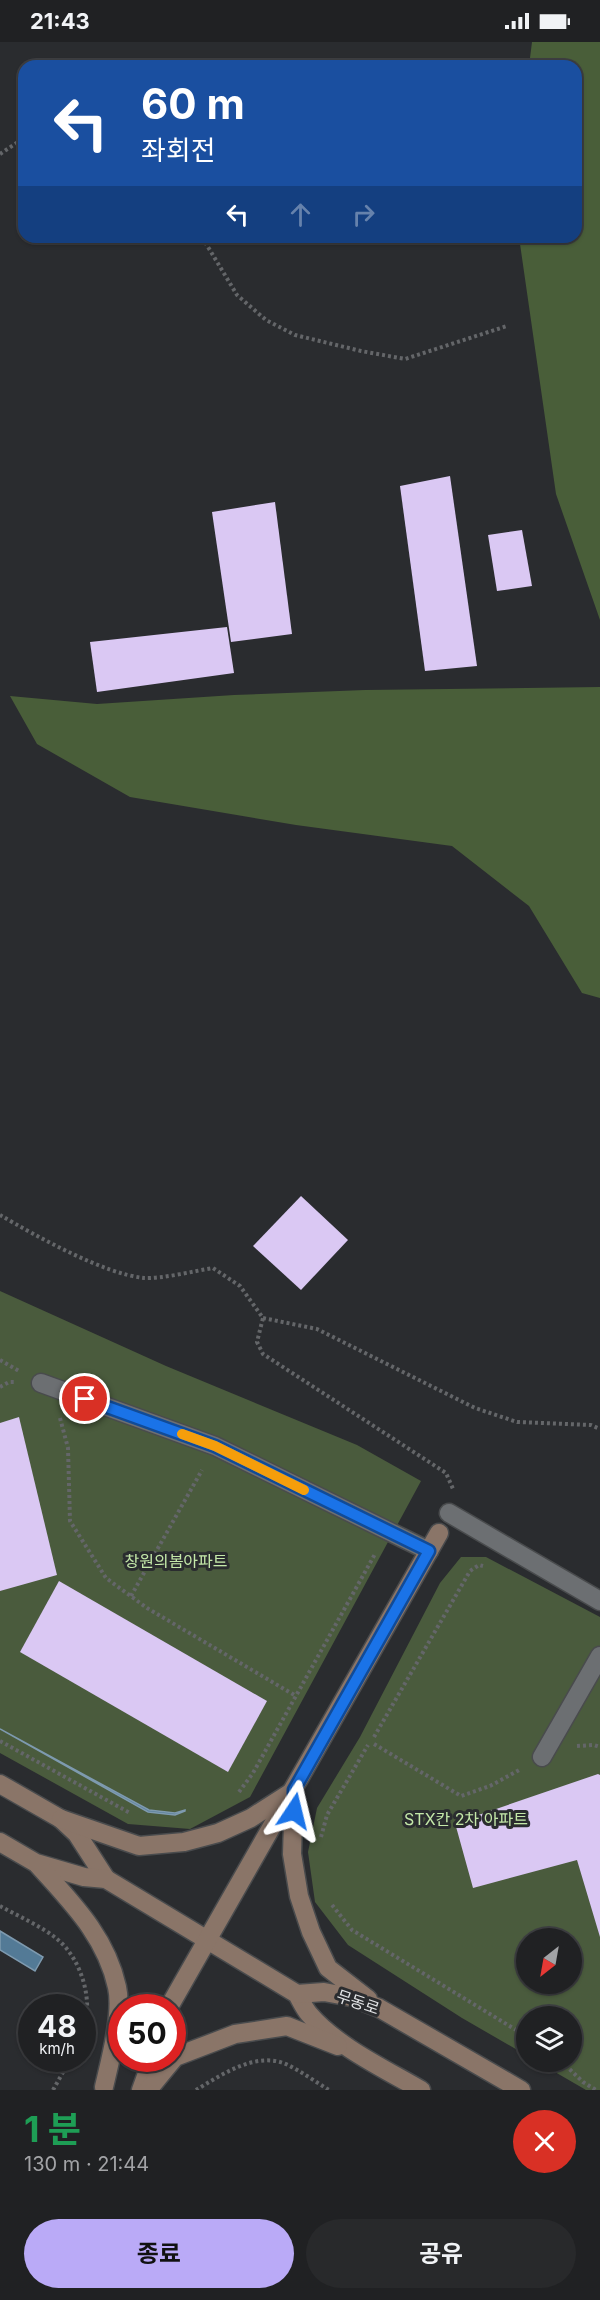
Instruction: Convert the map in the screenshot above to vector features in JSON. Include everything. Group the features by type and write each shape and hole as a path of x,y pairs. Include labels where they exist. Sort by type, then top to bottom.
{"main road":[{"path":"176,1994 439,1533"},
{"path":"0,1784 61,1819 139,1846 184,1842 218,1833 251,1818 294,1790"},
{"path":"294,1790 292,1854 299,1896 311,1932 328,1968 379,2008"},
{"path":"61,1819 77,1834 106,1879 297,1994"},
{"path":"0,1842 36,1863 84,1877 106,1879"},
{"path":"36,1863 75,1906 102,1943 117,1988 116,2033 103,2089"},
{"name":"무동로","path":"421,2090 361,2055 330,2033 309,2014 297,1994 324,1992 351,1997 379,2008 521,2090"},
{"path":"148,2090 175,2057 235,2034 287,2026 361,2055"},
{"path":"103,2089 115,2072"},
{"path":"141,2090 147,2072"}],"lane":[{"path":"41,1383 215,1446 429,1551"},
{"path":"449,1513 600,1602"},
{"path":"542,1757 600,1656"}],"path":[{"path":"0,154 18,142"},
{"path":"206,243 237,295 266,320 295,335 405,359 507,326"},
{"path":"0,1215 98,1265 122,1273 146,1278 213,1268 240,1286 263,1318 317,1329 475,1408 517,1422 591,1425 600,1430"},
{"path":"263,1318 257,1342 263,1354 446,1473 457,1496 449,1513"},
{"path":"41,1383 59,1413 68,1448 70,1521 106,1578 147,1608 296,1696"},
{"path":"131,1596 215,1446"},
{"path":"234,1796 253,1773 377,1550"},
{"path":"374,1737 470,1570 479,1565 491,1566"},
{"path":"0,1741 138,1816"},
{"path":"374,1743 461,1796 490,1785 559,1748 594,1745 600,1748"},
{"path":"321,1839 327,1815 368,1745"},
{"path":"330,1900 352,1930 516,2030"},
{"path":"0,1906 58,1940 80,1968 86,1994"},
{"path":"195,2090 230,2070 261,2061 286,2064 329,2090"},
{"path":"53,2090 63,2072"},
{"path":"572,2072 582,2082 596,2090"}],"green space":[{"path":"532,42 600,42 600,620 556,494 520,243 582,243 582,60 530,60"},
{"path":"600,687 600,998 582,993 529,906 452,846 296,825 130,797 37,744 10,696 97,704 234,695 365,690"},
{"name":"창원의봄아파트","path":"0,1291 166,1366 357,1445 421,1481 250,1797 190,1829 128,1824 0,1753"},
{"name":"STX칸 2차 아파트","path":"461,1557 486,1557 600,1617 600,2090 586,2090 555,2072 582,2072 582,2006 516,2006 516,2049 462,2018 348,1945 315,1902 308,1852 317,1808 360,1737 440,1583"}],"water":[{"path":"0,1729 149,1810 175,1813 185,1811 175,1815 148,1812"},
{"path":"0,1931 43,1957 35,1971 0,1950"}],"building":[{"path":"450,476 477,666 425,671 400,486"},
{"path":"275,502 292,634 231,642 212,512"},
{"path":"522,530 532,586 497,591 488,535"},
{"path":"227,627 234,673 97,692 90,642"},
{"path":"301,1196 348,1240 301,1290 253,1246"},
{"path":"19,1417 57,1575 0,1591 0,1423"},
{"path":"59,1581 267,1701 228,1772 20,1652"},
{"path":"600,1775 600,1937 577,1860 473,1888 455,1823"}],"slow traffic":[{"path":"182,1434 215,1446 304,1490"}],"route":[{"path":"85,1399 215,1446 429,1551 294,1790 294,1811"}]}
